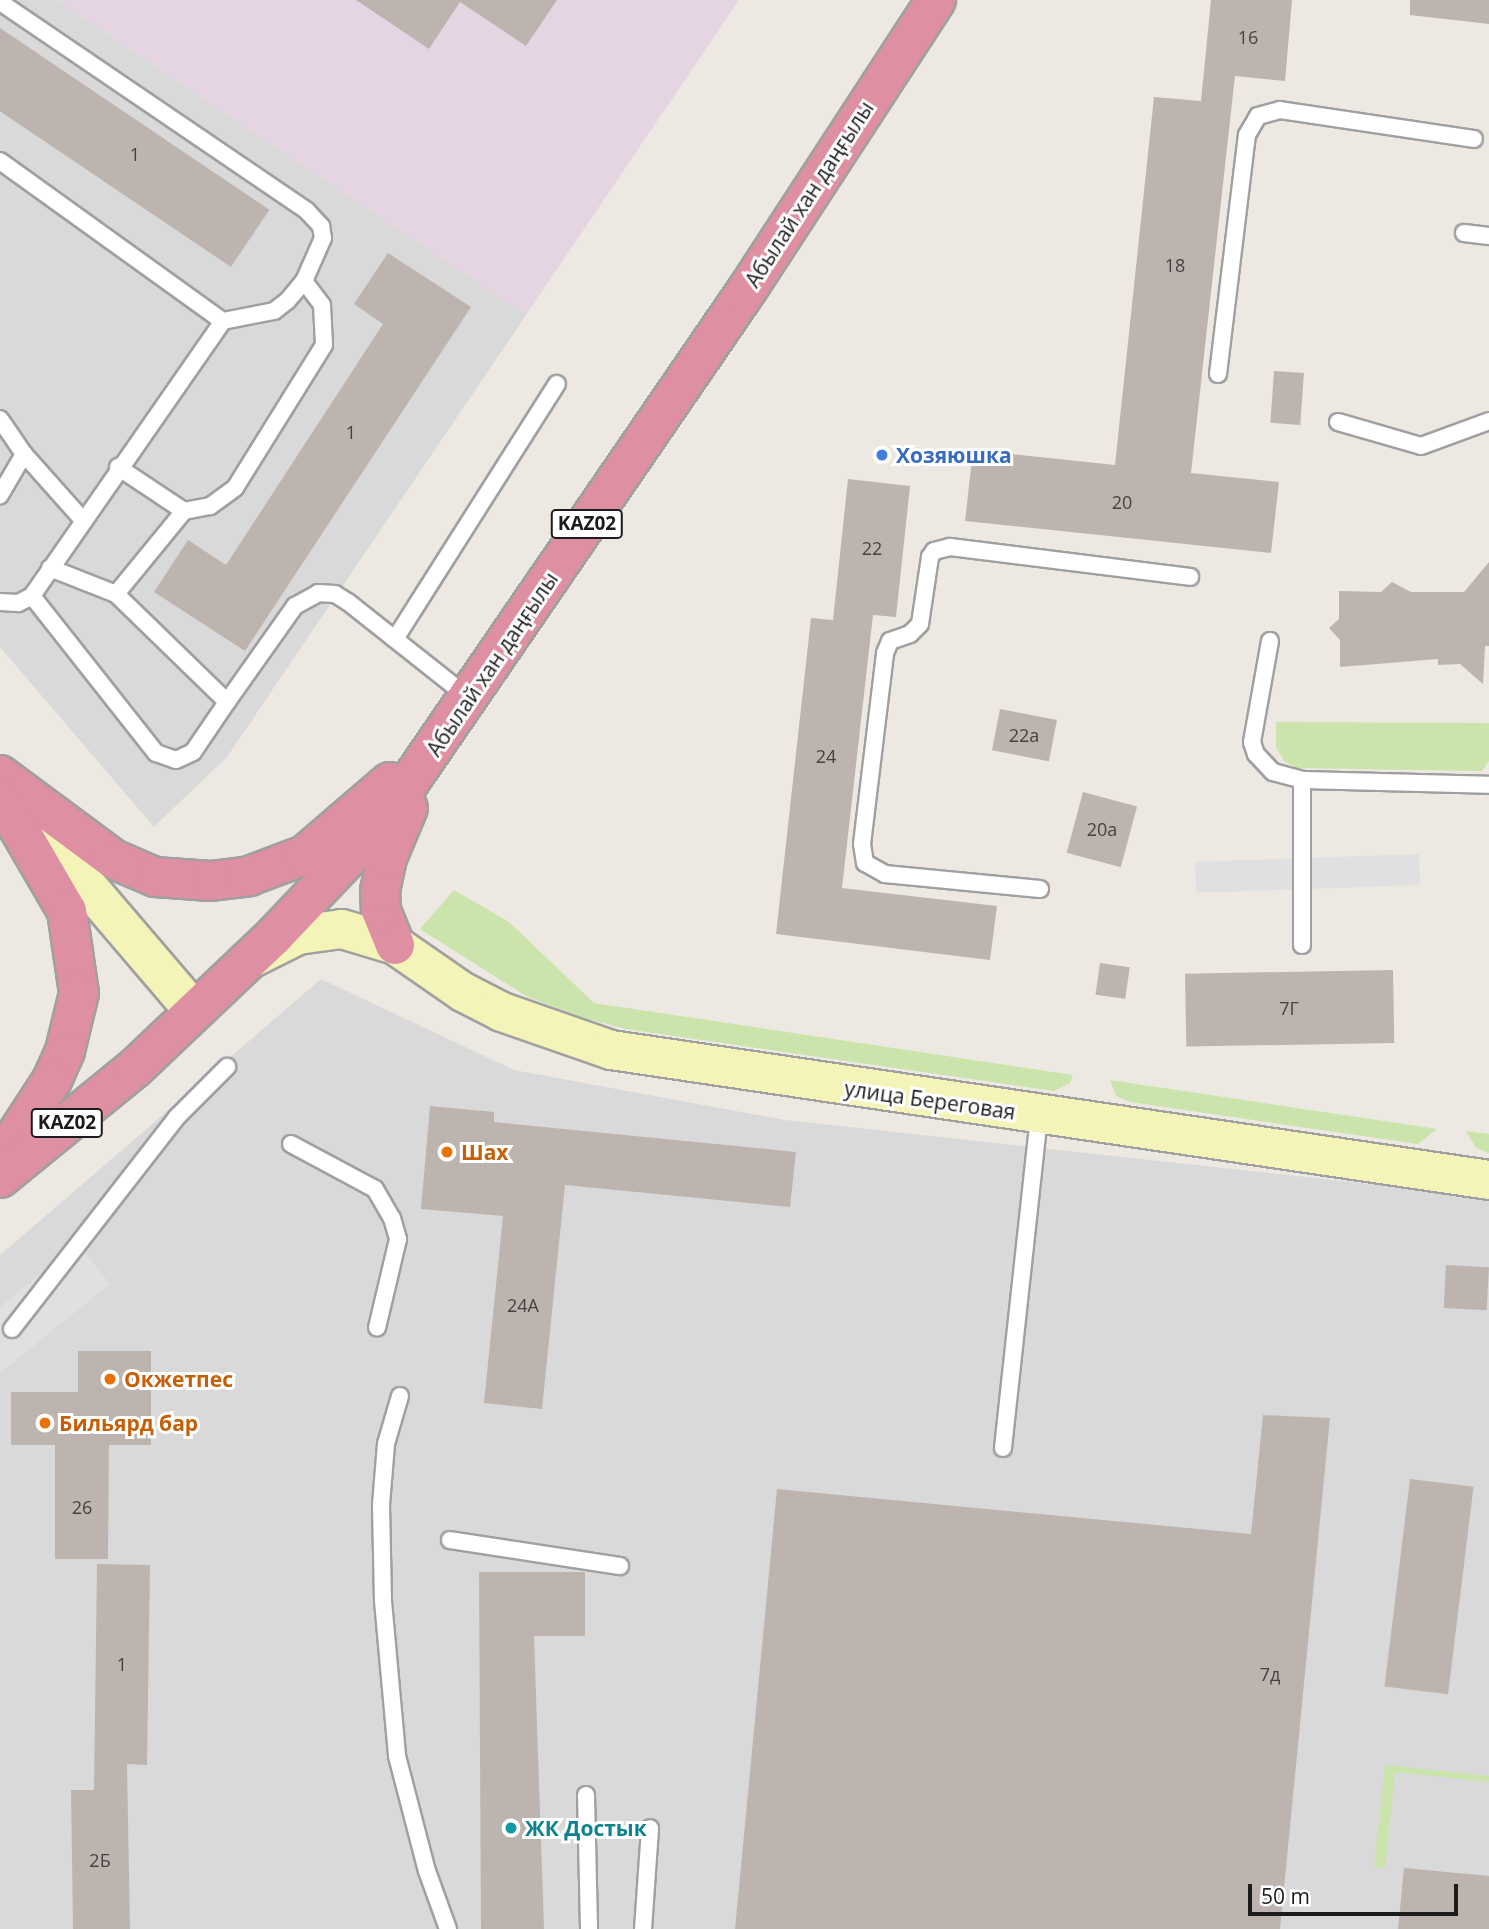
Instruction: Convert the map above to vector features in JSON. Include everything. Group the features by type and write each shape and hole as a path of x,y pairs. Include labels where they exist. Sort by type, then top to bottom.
{"highway":[{"name":"Абылай хан даңғылы","path":"0,1178 15,1140 194,1011 250,960 382,822 747,290 936,0"},
{"path":"0,775 113,859 155,877 211,881 249,876 305,855 446,731"},
{"path":"395,945 380,910 383,874 410,802 446,731"},
{"path":"0,796 67,911 79,993 65,1051 15,1140"}],"street":[{"path":"0,784 194,1011"},
{"name":"улица Береговая","path":"250,960 298,935 342,929 395,945 463,992 502,1012 611,1050 1039,1116 1489,1180"}],"lane":[{"path":"0,2 307,211 321,226 323,238 304,281 274,311 223,321 117,467 32,596 18,603 0,603"},
{"path":"1218,374 1247,135 1258,116 1280,110 1474,139"},
{"path":"0,161 223,321"},
{"path":"1464,233 1489,236"},
{"path":"116,594 184,511 210,506 236,488 324,345 322,305 304,281"},
{"path":"395,639 557,384"},
{"path":"0,419 24,454 82,519"},
{"path":"1338,422 1421,446 1489,421"},
{"path":"0,495 24,454"},
{"path":"117,467 184,511"},
{"path":"1040,889 885,874 865,863 862,844 885,653 891,641 910,634 920,624 930,556 934,551 950,547 1190,577"},
{"path":"50,568 116,594 227,702"},
{"path":"32,596 156,753 176,760 193,752 305,597 335,594 469,698"},
{"path":"1270,641 1252,742 1256,754 1273,772 1303,780 1489,785"},
{"path":"1302,945 1303,780"},
{"path":"12,1329 177,1117 227,1066"},
{"path":"1003,1448 1039,1116"},
{"path":"291,1144 374,1189 392,1219 398,1239 377,1328"},
{"path":"400,1396 386,1444 381,1505 383,1601 397,1756 427,1871 448,1929"},
{"path":"450,1540 620,1566"},
{"path":"586,1795 589,1929"},
{"path":"643,1929 650,1828"}],"shaded area":[{"path":"0,0 57,0 526,315 227,757 154,827 0,647"},
{"path":"57,0 739,0 526,315"},
{"path":"1419,854 1420,885 1196,893 1195,862"},
{"path":"321,979 514,1070 785,1120 1489,1197 1489,1929 0,1929 0,1255"},
{"path":"78,1244 110,1284 0,1373 0,1307"}],"green space":[{"path":"1276,722 1489,723 1489,761 1482,771 1297,768 1284,761 1276,747"},
{"path":"454,890 509,922 594,1003 1073,1075 1070,1083 1054,1091 626,1029 581,1017 526,996 420,929"},
{"path":"1110,1080 1437,1129 1418,1144 1130,1102 1116,1096"},
{"path":"1466,1131 1489,1134 1489,1153 1476,1148"},
{"path":"1385,1765 1489,1776 1489,1782 1395,1772 1385,1868 1374,1867"}],"building":[{"path":"356,0 557,0 526,46 460,2 429,49"},
{"path":"1211,0 1292,0 1285,81 1235,76 1191,473 1279,482 1271,553 965,521 973,450 1115,465 1154,97 1201,101"},
{"path":"1410,0 1489,0 1489,24 1410,15"},
{"path":"0,28 269,210 231,267 0,111"},
{"path":"388,253 471,307 245,651 154,592 188,540 226,565 383,324 354,304"},
{"path":"1274,371 1304,373 1300,425 1270,423"},
{"path":"848,479 910,486 896,617 873,615 842,888 997,906 990,960 776,934 811,618 833,620"},
{"path":"1489,562 1489,646 1485,646 1483,684 1460,664 1438,665 1438,659 1340,667 1340,640 1329,628 1339,619 1339,591 1381,592 1392,582 1411,592 1464,592"},
{"path":"1000,709 1057,720 1049,761 992,750"},
{"path":"1083,792 1137,806 1121,867 1067,853"},
{"path":"1100,963 1130,967 1125,999 1096,995"},
{"path":"1393,970 1394,1043 1186,1047 1185,974"},
{"path":"430,1106 494,1112 494,1122 796,1152 790,1207 565,1185 542,1409 484,1403 503,1216 421,1209"},
{"path":"1446,1265 1489,1267 1487,1310 1444,1308"},
{"path":"78,1351 151,1351 151,1445 109,1445 108,1559 55,1559 55,1445 11,1445 11,1392 78,1392"},
{"path":"1263,1415 1330,1418 1280,1929 735,1929 777,1489 1251,1534"},
{"path":"1410,1479 1474,1487 1448,1694 1385,1686"},
{"path":"97,1564 150,1565 147,1765 127,1764 130,1929 73,1929 71,1790 94,1790"},
{"path":"479,1572 585,1572 585,1636 534,1636 544,1929 481,1929"},
{"path":"1404,1868 1489,1876 1489,1929 1398,1929"}],"place":[{"name":"Хозяюшка","path":"882,455"},
{"name":"Шах","path":"447,1152"},
{"name":"Окжетпес","path":"110,1379"},
{"name":"Бильярд бар","path":"45,1423"},
{"name":"ЖК Достык","path":"511,1828"}]}
